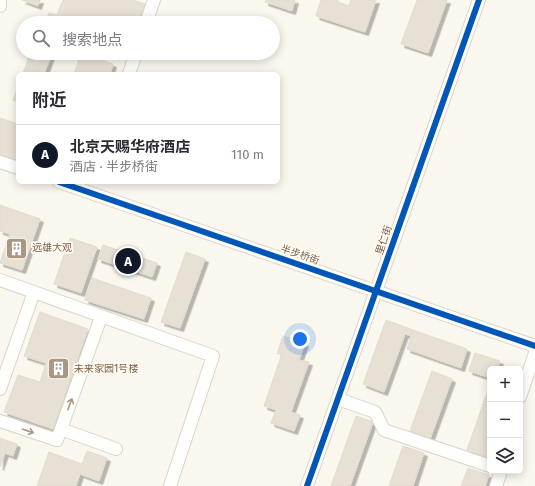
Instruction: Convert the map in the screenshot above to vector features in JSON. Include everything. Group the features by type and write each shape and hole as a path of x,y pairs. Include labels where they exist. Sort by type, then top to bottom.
{"street":[{"path":"148,16 154,0"},
{"name":"里仁街","path":"307,486 479,0"},
{"path":"0,1 0,6"},
{"path":"130,72 134,60"},
{"path":"0,162 16,167"},
{"name":"半步桥街","path":"72,184 91,187 376,292 535,346"},
{"path":"0,280 213,356 170,486"},
{"path":"0,389 34,292"},
{"path":"0,421 57,440 101,317"},
{"path":"523,388 535,353"},
{"path":"338,400 375,412 384,430 487,465"},
{"path":"61,429 116,449"},
{"path":"496,486 500,474"}],"building":[{"path":"22,0 40,0 38,6"},
{"path":"63,0 132,0 145,4 141,16 48,16 49,13 57,15"},
{"path":"266,0 295,0 292,11 265,2"},
{"path":"321,0 338,0 338,2 349,6 351,0 376,0 365,32 316,16"},
{"path":"417,0 447,0 428,53 401,44"},
{"path":"28,60 49,60 45,72 24,72"},
{"path":"79,60 101,60 113,64 111,72 75,72"},
{"path":"16,92 16,101 13,100"},
{"path":"0,118 16,123 16,160 0,154"},
{"name":"远雄大观","path":"0,205 40,219 22,270 0,263 10,234 0,231"},
{"path":"70,238 97,247 81,293 54,284"},
{"path":"103,245 157,263 152,277 98,259"},
{"path":"186,252 205,259 180,328 161,322"},
{"path":"92,278 151,298 144,319 85,300"},
{"name":"未来家园1号楼","path":"40,312 88,329 53,429 4,412 18,375 40,382 46,363 24,356"},
{"path":"386,320 413,330 411,336 405,334 384,392 363,384"},
{"path":"413,330 467,349 461,368 407,349"},
{"path":"283,336 305,343 299,360 309,362 291,412 300,415 294,431 271,423 276,410 264,406 282,354 277,354"},
{"path":"475,353 500,361 498,366 487,366 487,377 469,371"},
{"path":"432,371 452,379 430,439 410,431"},
{"path":"487,393 487,457 467,450"},
{"path":"356,416 373,422 350,486 331,486"},
{"path":"0,438 17,444 13,456 5,453 0,467"},
{"path":"403,446 424,453 413,486 389,486"},
{"path":"87,451 107,458 99,481 80,474 76,486 37,486 49,452 82,464"},
{"path":"468,468 489,475 485,486 461,486"}],"cycle path":[{"path":"307,486 479,0"},
{"path":"65,184 535,346"}],"place":[{"name":"远雄大观","path":"17,248"},
{"name":"北京天赐华府酒店","path":"128,261"},
{"name":"未来家园1号楼","path":"59,369"}]}
